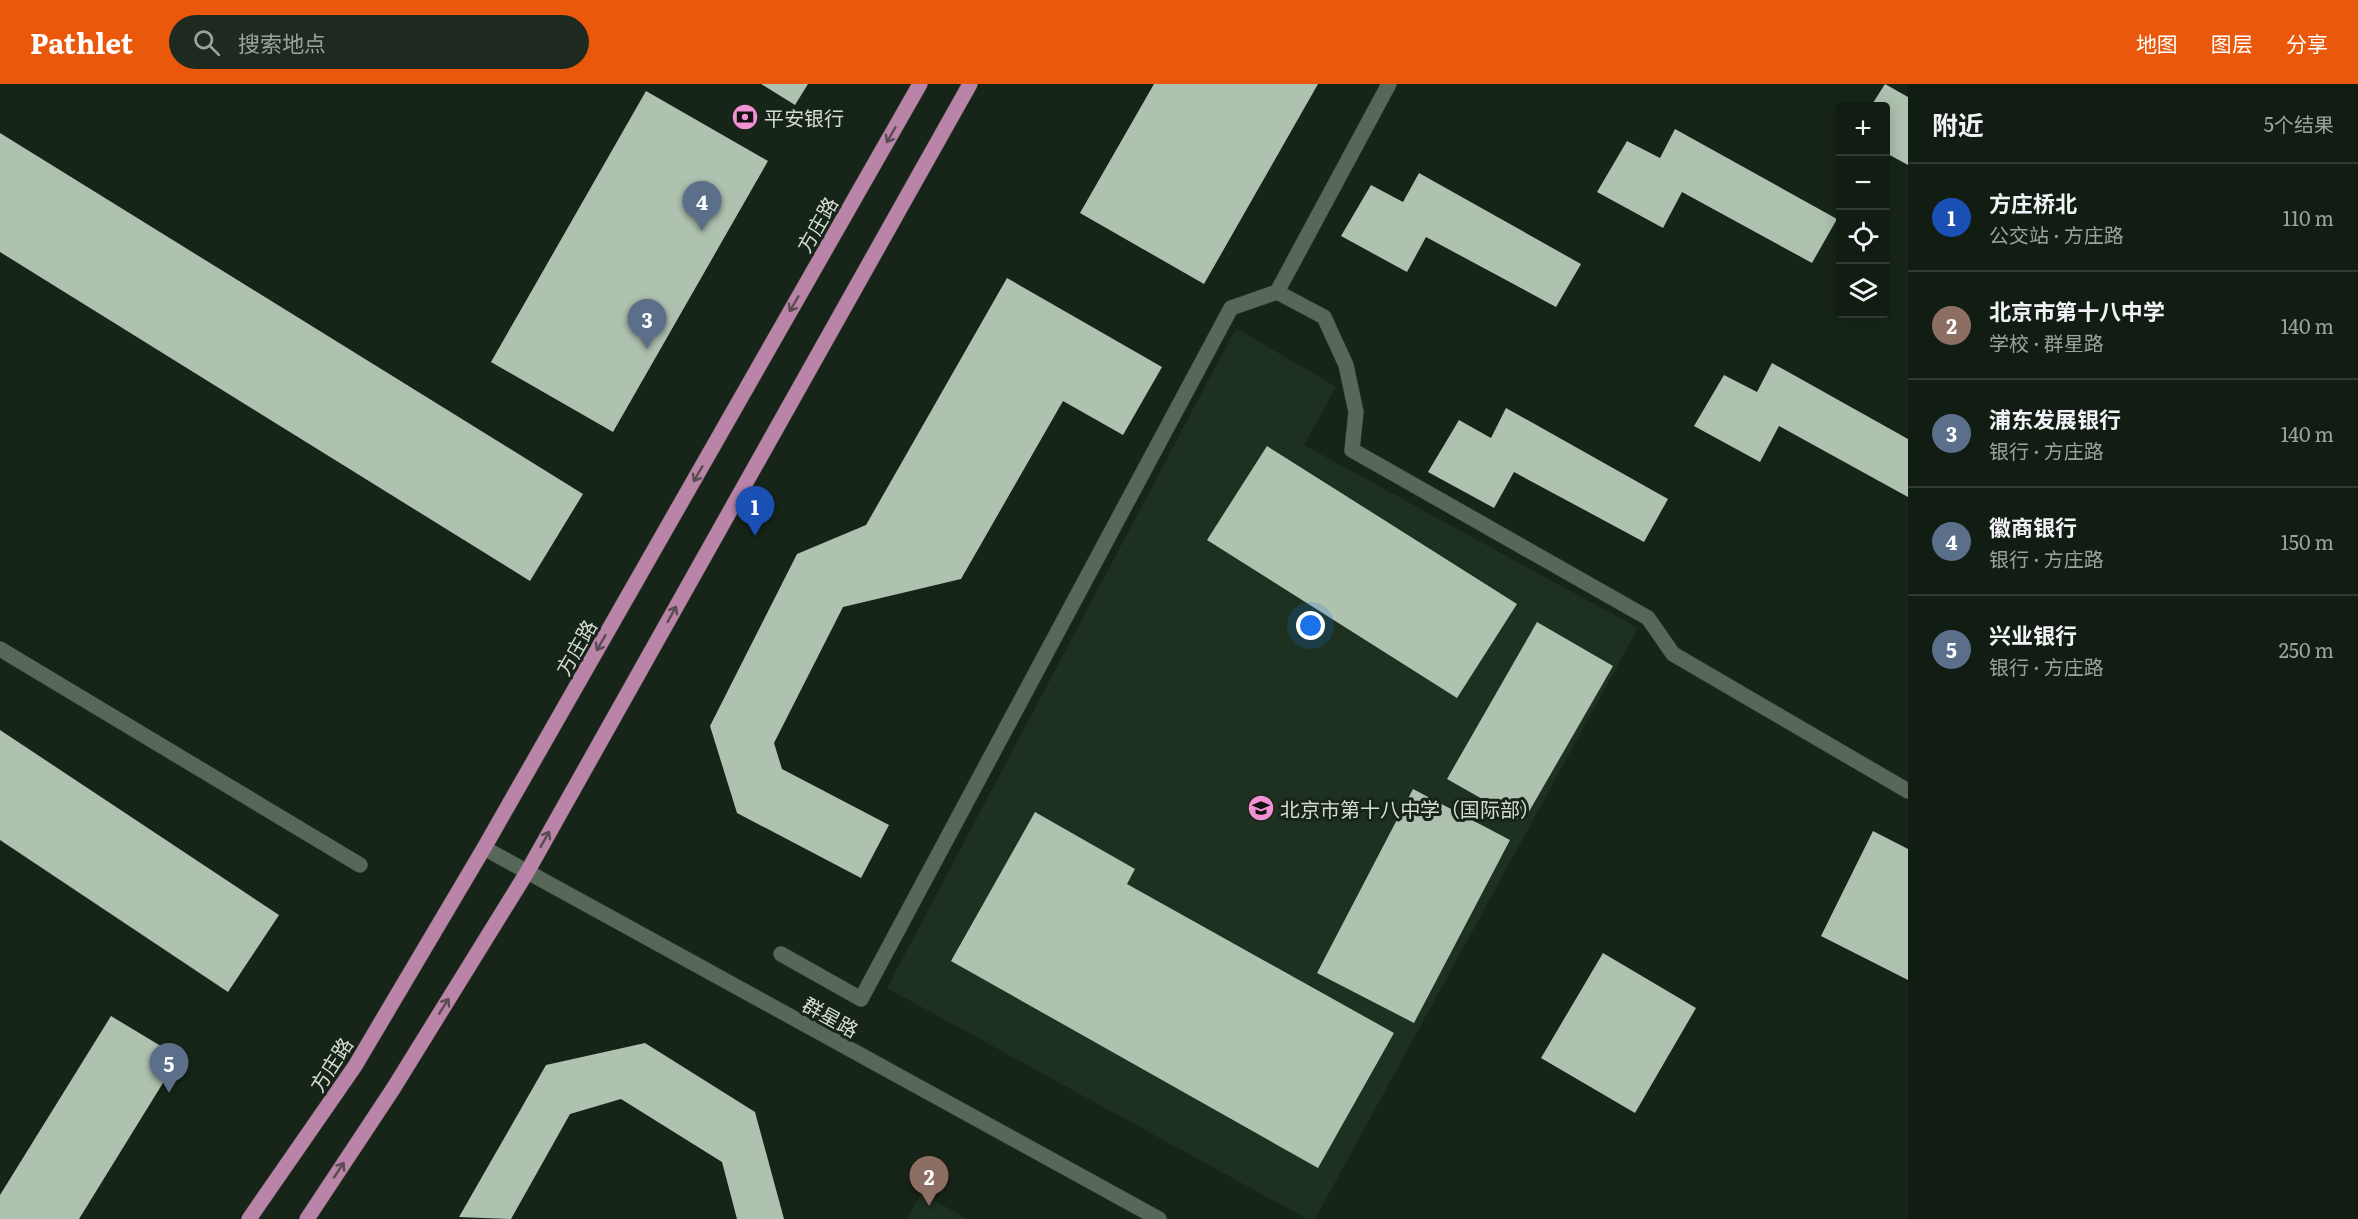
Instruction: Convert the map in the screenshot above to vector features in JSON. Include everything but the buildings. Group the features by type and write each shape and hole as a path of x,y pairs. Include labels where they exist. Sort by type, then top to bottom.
{"main road":[{"name":"方庄路","path":"249,1219 355,1066 484,848 920,84"},
{"path":"307,1219 393,1089 526,874 970,84"}],"street":[{"path":"781,954 861,999 1231,308 1277,292 1389,84"},
{"path":"1277,292 1324,317 1346,365 1354,402 1356,412 1352,450 1648,618 1673,654 1908,791"},
{"path":"0,649 360,865"},
{"name":"群星路","path":"484,848 526,874 1159,1219"}],"shaded area":[{"name":"北京市第十八中学（国际部）","path":"1236,328 1336,387 1304,445 1638,628 1315,1219 1307,1219 887,988"},
{"path":"921,1193 967,1219 907,1219"}],"place":[{"name":"平安银行","path":"745,117"},
{"name":"徽商银行","path":"702,231"},
{"name":"浦东发展银行","path":"647,349"},
{"name":"方庄桥北","path":"755,536"},
{"name":"北京市第十八中学（国际部）","path":"1261,808"},
{"name":"兴业银行","path":"169,1093"},
{"name":"北京市第十八中学","path":"929,1206"}]}
